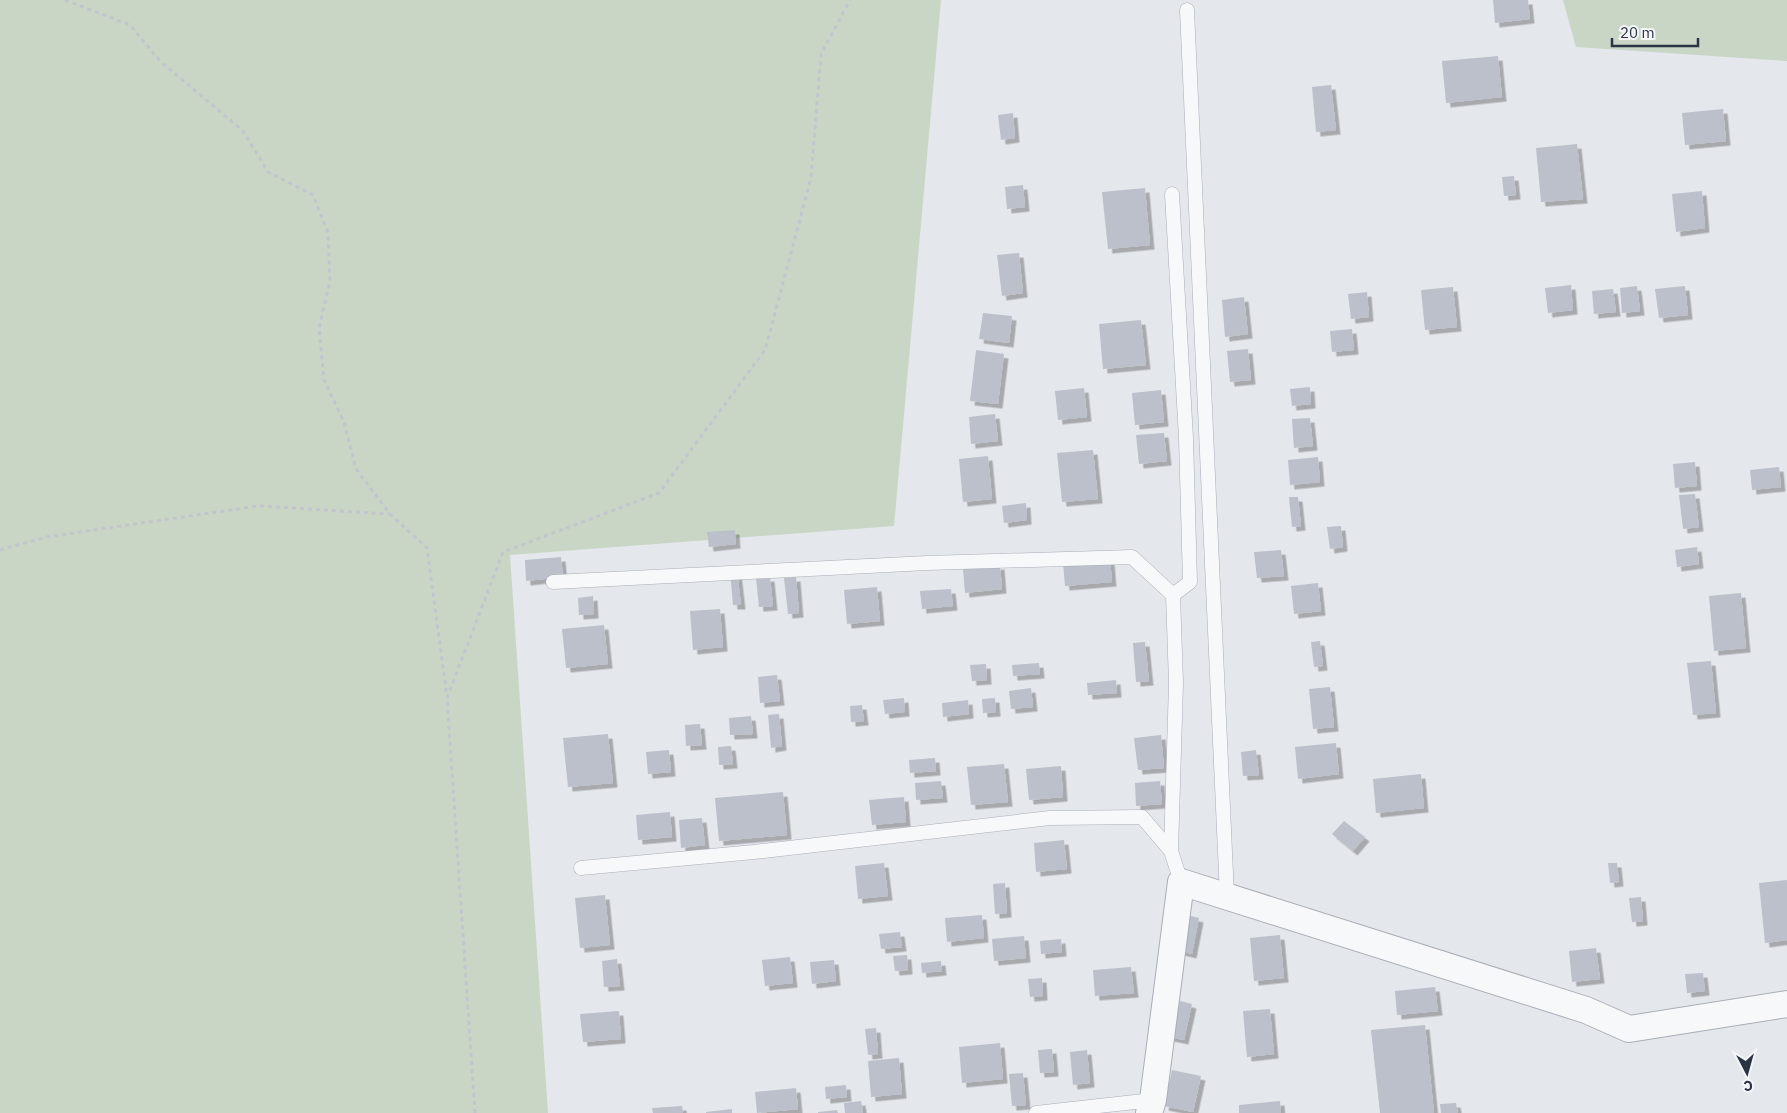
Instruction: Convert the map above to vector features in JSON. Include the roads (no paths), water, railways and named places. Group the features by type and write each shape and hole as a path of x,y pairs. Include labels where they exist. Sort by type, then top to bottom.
{"street":[{"path":"1151,1106 1181,882 1586,1010 1629,1029 1787,1004"}],"lane":[{"path":"1187,10 1227,896"},
{"path":"1172,194 1186,438 1190,582 1173,595"},
{"path":"553,582 928,563 1132,557 1173,595 1176,683 1171,851 1181,882"},
{"path":"581,868 754,852 1050,818 1142,817 1171,851"},
{"path":"1036,1113 1151,1106"}]}
